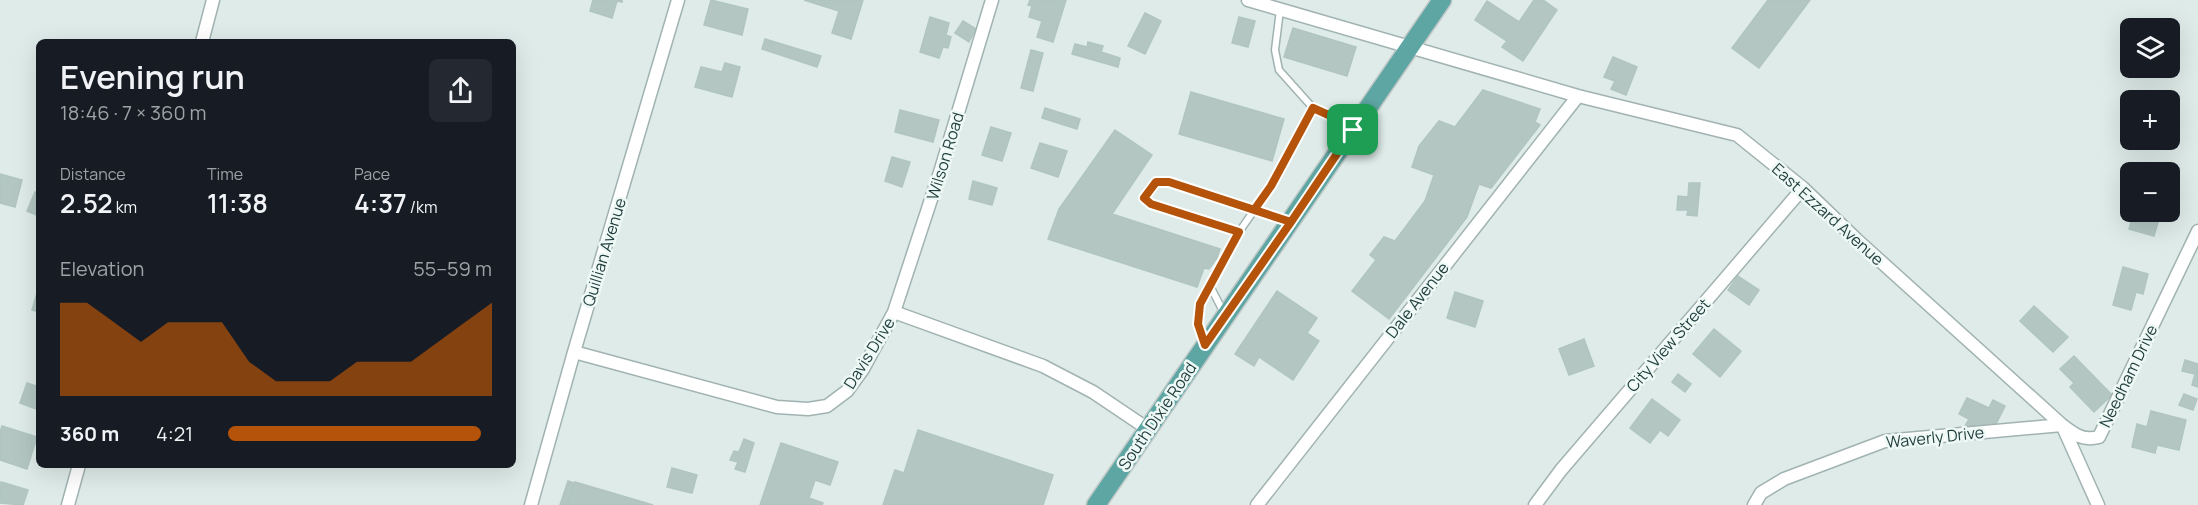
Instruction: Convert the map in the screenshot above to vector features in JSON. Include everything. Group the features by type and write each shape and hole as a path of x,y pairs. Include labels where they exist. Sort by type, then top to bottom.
{"main road":[{"name":"South Dixie Road","path":"1096,505 1442,0"}],"street":[{"path":"203,39 213,0"},
{"name":"Quillian Avenue","path":"531,505 678,0"},
{"name":"Wilson Road","path":"894,312 941,169 992,0"},
{"name":"East Ezzard Avenue","path":"1248,0 1578,96 1737,135 1803,188 1857,240 2062,425"},
{"name":"Dale Avenue","path":"1257,505 1578,96"},
{"name":"City View Street","path":"1535,505 1561,470 1803,188"},
{"name":"Needham Drive","path":"2062,425 2088,440 2099,437 2198,231"},
{"name":"Davis Drive","path":"574,352 777,407 808,409 827,406 847,391 863,369 894,312 1043,366 1093,392 1148,429"},
{"path":"2062,425 2098,505"},
{"name":"Waverly Drive","path":"1754,505 1761,493 1784,479 1885,441 2062,425"},
{"path":"68,505 78,468"}],"lane":[{"path":"1280,10 1275,50 1279,70 1313,108 1353,130"},
{"path":"1205,345 1198,324 1200,304 1239,232 1271,186 1313,108"},
{"path":"1239,232 1151,204 1144,198 1156,182 1169,182 1291,222"},
{"path":"1210,286 1225,317"}],"building":[{"path":"593,0 622,0 622,2 617,1 612,18 590,11"},
{"path":"711,0 748,9 742,35 704,25"},
{"path":"804,0 863,0 851,39 832,33 839,11"},
{"path":"1030,0 1066,0 1053,42 1037,37 1042,21 1029,17 1032,6 1028,5"},
{"path":"1534,0 1543,0 1557,10 1523,61 1502,47 1507,41 1475,20 1487,1 1519,22"},
{"path":"1768,0 1810,0 1759,68 1732,48"},
{"path":"1145,13 1161,21 1145,54 1128,46"},
{"path":"930,17 949,23 946,35 951,37 948,48 943,47 939,58 920,52"},
{"path":"1239,17 1255,21 1248,47 1232,43"},
{"path":"963,21 976,29 969,42 955,33"},
{"path":"1293,28 1356,47 1347,76 1284,57"},
{"path":"765,39 821,56 817,67 762,49"},
{"path":"1088,42 1103,46 1101,52 1120,58 1118,67 1072,54 1075,44 1087,47"},
{"path":"1031,50 1043,53 1033,91 1021,88"},
{"path":"1613,57 1637,67 1626,95 1611,89 1615,81 1604,77"},
{"path":"725,63 740,67 732,97 695,87 701,67 722,72"},
{"path":"1483,90 1540,109 1535,122 1540,125 1491,188 1479,184 1467,217 1389,319 1352,291 1376,260 1370,255 1384,237 1395,241 1425,201 1434,175 1412,167 1419,146 1439,121 1455,127"},
{"path":"1191,92 1284,119 1272,161 1179,134"},
{"path":"1045,108 1080,119 1077,129 1042,118"},
{"path":"900,110 939,120 933,142 895,132"},
{"path":"991,127 1011,133 1002,161 982,155"},
{"path":"1115,130 1152,155 1112,214 1220,249 1209,269 1204,268 1197,287 1048,239 1059,209"},
{"path":"1040,143 1067,151 1058,177 1031,168"},
{"path":"892,157 910,162 902,187 885,181"},
{"path":"0,174 22,180 15,207 0,203"},
{"path":"973,181 997,188 992,205 969,199"},
{"path":"1689,183 1700,183 1697,216 1687,215 1688,210 1677,210 1678,196 1688,197"},
{"path":"35,192 36,192 36,215 27,211"},
{"path":"2131,222 2158,222 2154,236 2129,229"},
{"path":"2123,267 2148,274 2143,294 2136,292 2131,310 2113,305"},
{"path":"1738,276 1759,290 1749,305 1728,290"},
{"path":"1277,291 1317,318 1307,333 1319,341 1293,380 1259,357 1254,366 1235,354"},
{"path":"1455,292 1483,301 1475,327 1447,318"},
{"path":"36,296 36,311 32,310"},
{"path":"2034,306 2068,337 2053,352 2020,321"},
{"path":"1714,329 1741,351 1720,377 1693,354"},
{"path":"1584,339 1594,366 1569,375 1559,349"},
{"path":"2074,356 2112,395 2094,412 2070,387 2074,383 2060,369"},
{"path":"2185,360 2198,364 2198,387 2192,385 2195,374 2182,371"},
{"path":"1678,374 1691,384 1685,392 1672,382"},
{"path":"27,383 36,386 36,409 20,403"},
{"path":"2184,394 2197,399 2193,410 2179,405"},
{"path":"1967,398 1989,408 1993,400 2005,406 1993,430 1980,424 1976,432 1965,426 1969,419 1959,414"},
{"path":"1652,399 1680,420 1668,436 1660,430 1650,443 1630,428"},
{"path":"2151,411 2186,420 2179,450 2157,445 2155,453 2132,447 2137,424 2147,427"},
{"path":"2,426 36,437 27,469 0,460"},
{"path":"918,430 1053,475 1043,505 883,505 895,470 904,473"},
{"path":"744,439 754,443 745,472 735,469 738,462 730,460 734,451 739,452"},
{"path":"781,443 838,462 830,485 815,480 809,498 823,503 822,505 760,505"},
{"path":"672,468 697,475 692,493 667,487"},
{"path":"568,481 574,483 567,505 560,505"},
{"path":"1,482 28,490 23,505 0,503"},
{"path":"575,482 653,505 568,505"}],"route":[{"path":"1353,130 1291,222 1254,210 1169,182 1156,182 1144,198 1151,204 1239,232 1200,304 1198,324 1205,345 1291,222 1254,210 1271,186 1313,108 1353,130"}]}
